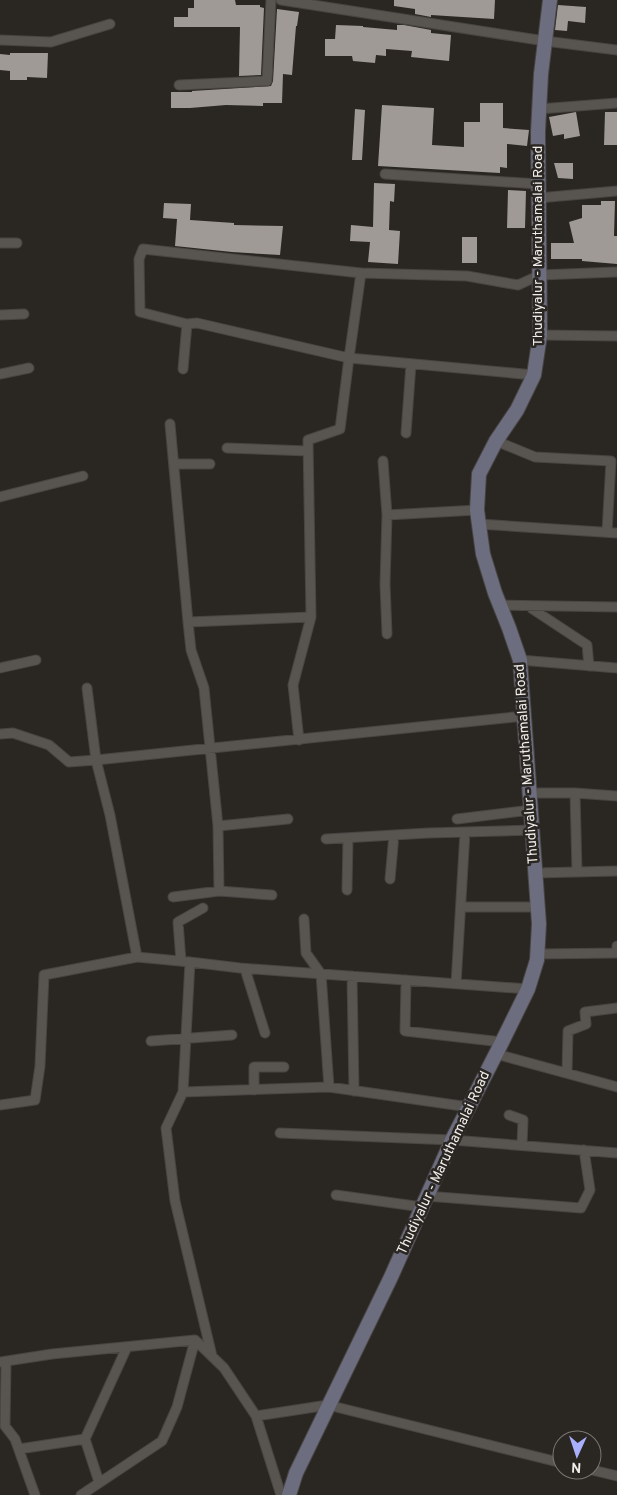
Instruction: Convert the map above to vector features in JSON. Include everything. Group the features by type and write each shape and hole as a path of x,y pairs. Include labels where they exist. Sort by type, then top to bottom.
{"main road":[{"name":"Thudiyalur - Maruthamalai Road","path":"289,1495 296,1472 390,1277 452,1140 528,989 537,960 539,924 520,660 483,554 477,510 478,474 496,441 517,410 534,375 540,335 538,184 540,109 544,41 550,0"}],"street":[{"path":"180,85 267,81 272,0"},
{"path":"281,0 544,41 617,50"},
{"path":"0,40 51,42 110,24"},
{"path":"540,109 617,103"},
{"path":"385,174 538,184"},
{"path":"538,198 617,191"},
{"path":"0,243 17,242"},
{"path":"534,375 349,358 197,323 187,324 140,312 138,259 143,249 361,273 467,276 518,285 540,275 617,272"},
{"path":"299,740 293,684 311,617 308,440 340,429 361,273"},
{"path":"0,315 24,314"},
{"path":"182,368 187,324"},
{"path":"540,335 617,336"},
{"path":"406,433 411,364"},
{"path":"0,374 29,368"},
{"path":"170,424 188,622 192,650 204,688 218,826 219,891"},
{"path":"496,441 535,457 611,461 607,532"},
{"path":"227,448 308,451"},
{"path":"383,461 387,514 385,584 387,634"},
{"path":"174,464 210,464"},
{"path":"0,497 82,476"},
{"path":"387,514 477,510"},
{"path":"479,524 617,533"},
{"path":"500,605 617,607"},
{"path":"528,606 587,645 589,666"},
{"path":"188,622 311,617"},
{"path":"0,668 36,660"},
{"path":"520,660 617,668"},
{"path":"87,688 96,760 110,815 137,957"},
{"path":"0,734 13,733 49,745 69,762 524,716"},
{"path":"529,793 575,793 617,796"},
{"path":"575,793 577,872"},
{"path":"456,819 531,810"},
{"path":"218,826 288,819"},
{"path":"326,839 532,830"},
{"path":"456,984 465,832"},
{"path":"390,879 394,835"},
{"path":"347,890 348,838"},
{"path":"535,873 617,871"},
{"path":"173,897 219,891 272,895"},
{"path":"461,907 538,907"},
{"path":"202,908 178,922 185,962 186,1039 183,1092 166,1128 175,1201 212,1356"},
{"path":"304,919 306,953 321,974 329,1087"},
{"path":"537,954 617,953 617,946"},
{"path":"0,1105 35,1100 40,1066 44,975 137,957 246,969 528,989"},
{"path":"246,969 265,1033"},
{"path":"352,976 354,1091"},
{"path":"406,980 406,1031 499,1048 567,1073 617,1087"},
{"path":"567,1073 568,1031 586,1024 585,1012 617,1008"},
{"path":"151,1041 232,1036"},
{"path":"254,1090 254,1067 284,1067"},
{"path":"183,1092 329,1087 469,1106"},
{"path":"509,1115 523,1120 522,1145"},
{"path":"280,1133 452,1140 617,1154"},
{"path":"336,1195 424,1202 581,1208 590,1190 584,1150"},
{"path":"196,1340 224,1368 256,1416 281,1495"},
{"path":"35,1495 15,1439 5,1426 3,1362 52,1354 196,1340"},
{"path":"81,1495 162,1441 177,1407 196,1340"},
{"path":"99,1482 85,1439 127,1347"},
{"path":"256,1416 328,1404 552,1460"},
{"path":"19,1449 85,1439"},
{"path":"602,1472 617,1476"}],"building":[{"path":"194,0 235,0 236,5 260,5 260,7 264,8 261,75 239,76 240,27 174,27 174,17 188,17 188,8 194,8"},
{"path":"394,0 495,0 494,19 431,15 431,17 415,14 415,9 394,6"},
{"path":"558,5 586,7 585,23 568,21 567,31 555,30"},
{"path":"277,9 299,12 292,75 283,74 282,103 263,103 263,106 226,105 171,108 171,92 271,86 273,81"},
{"path":"336,25 397,30 397,25 404,25 431,30 431,33 451,35 449,61 411,57 412,51 386,49 386,56 376,55 375,63 353,61 352,56 325,56 325,39 335,39"},
{"path":"10,53 48,53 47,78 27,77 27,80 10,80 10,71 0,70 0,54 10,55"},
{"path":"480,103 503,103 503,128 529,130 527,146 507,144 507,168 500,167 500,173 378,166 382,105 434,108 432,145 464,147 464,122 480,122"},
{"path":"355,109 365,110 362,160 352,160"},
{"path":"576,112 580,136 564,139 564,134 553,136 549,117"},
{"path":"605,112 617,112 617,145 604,145"},
{"path":"554,163 573,163 573,179 558,178"},
{"path":"374,183 395,184 394,202 390,201 389,230 400,231 398,264 368,262 370,242 350,241 351,225 373,227"},
{"path":"508,190 526,191 525,228 507,228"},
{"path":"601,201 615,201 614,236 617,236 617,264 582,261 582,259 551,259 551,243 574,243 569,222 582,218 582,205 601,205"},
{"path":"164,203 191,204 190,220 234,223 234,225 283,226 280,255 175,246 177,219 163,218"},
{"path":"462,237 477,237 477,263 462,263"}]}
